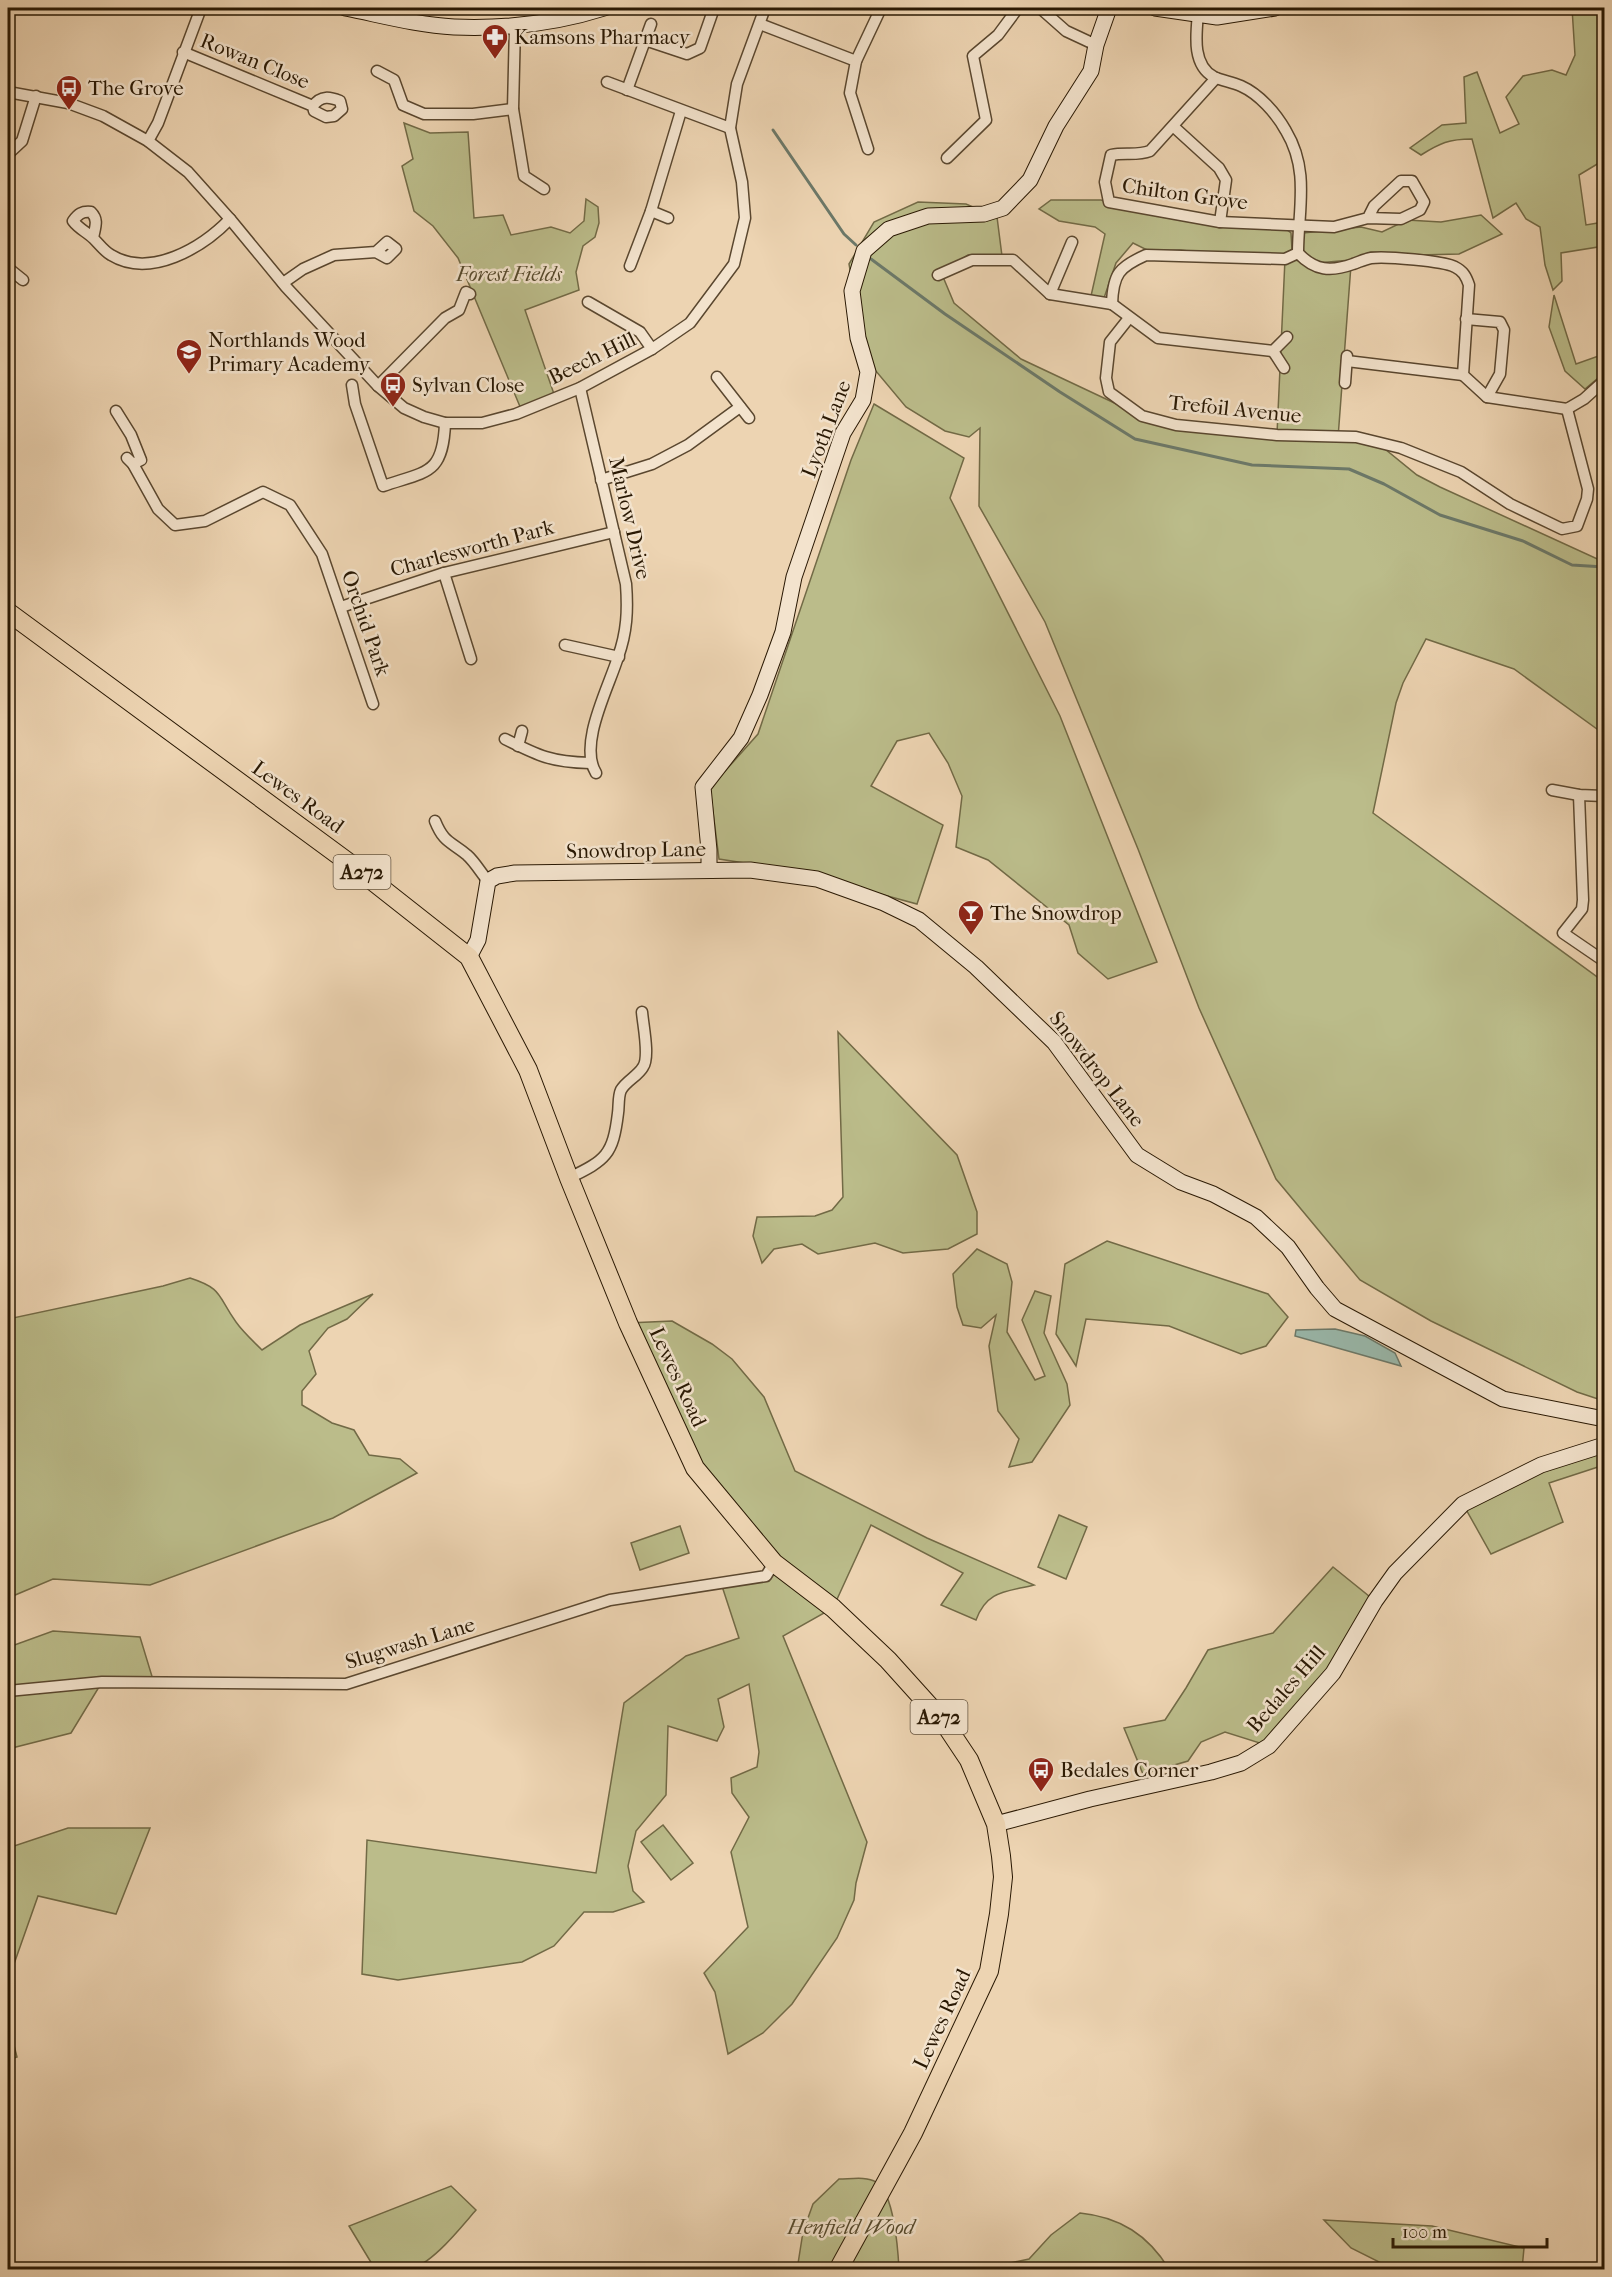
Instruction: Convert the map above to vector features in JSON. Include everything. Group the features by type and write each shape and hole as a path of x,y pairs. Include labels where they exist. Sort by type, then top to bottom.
{"highway":[{"name":"Lewes Road","path":"8,612 357,868 469,957 528,1070 628,1323 695,1468 774,1563 833,1608 888,1660 943,1721 969,1760 996,1824 1003,1877 999,1914 986,1980 913,2133 838,2270"}],"street":[{"path":"148,141 164,106 201,8"},
{"path":"345,8 400,20 454,27 515,25 566,18 604,8"},
{"path":"645,40 687,54 700,48 714,8"},
{"name":"Beech Hill","path":"8,92 68,103 102,116 148,141 188,172 283,283 378,386 404,408 445,423 482,423 516,414 580,388 652,350 690,323 734,264 745,218 741,182 730,128 737,84 765,8"},
{"path":"868,148 850,93 856,61 881,8"},
{"path":"947,158 991,121 973,56 998,35 1018,8"},
{"path":"1041,8 1066,31 1096,45"},
{"name":"Lyoth Lane","path":"709,870 703,787 741,738 760,695 783,632 794,577 843,433 863,400 868,372 858,338 852,291 864,251 889,229 928,216 984,214 1003,208 1030,180 1056,126 1091,71 1096,45 1109,8"},
{"path":"1155,8 1217,16 1275,8"},
{"path":"1198,14 1197,55 1206,72 1216,78 1241,85 1253,93 1276,115 1287,132 1299,168 1302,189 1298,253 1309,265 1328,269 1351,266 1369,258 1392,258 1453,266 1465,275 1469,285 1463,375"},
{"path":"627,90 651,24"},
{"path":"760,24 856,61"},
{"path":"515,25 513,109 524,176 544,189"},
{"name":"Rowan Close","path":"183,52 313,106"},
{"path":"377,71 394,80 403,105 424,114 473,114 513,109"},
{"name":"Chilton Grove","path":"1216,78 1150,151 1140,155 1124,152 1111,154 1105,182 1108,202 1220,222 1334,227 1368,218 1401,219 1420,210 1424,202 1412,181 1401,181 1374,206 1368,218"},
{"path":"607,82 730,128"},
{"path":"8,154 22,141 36,96"},
{"path":"630,266 651,211 681,111"},
{"path":"1174,127 1219,168 1226,180 1220,222"},
{"path":"651,211 668,218"},
{"path":"93,238 111,255 124,261 141,264 158,262 177,256 199,244 222,228 230,219"},
{"path":"1050,294 1072,242"},
{"path":"283,283 303,269 334,255 376,252"},
{"path":"1112,304 1113,285 1125,265 1146,255 1285,260 1298,253"},
{"path":"938,275 972,260 1013,260 1050,294 1112,304 1158,338 1273,351 1287,338"},
{"path":"8,283 11,270 23,280"},
{"path":"378,386 445,318 462,314 466,292 470,294"},
{"path":"588,302 640,332 652,350"},
{"name":"Trefoil Avenue","path":"1129,318 1110,342 1106,378 1109,392 1142,416 1176,425 1338,438 1356,437 1384,443 1461,472 1510,504 1562,529 1577,526 1587,499 1588,489 1567,409"},
{"path":"1466,319 1500,322 1504,330 1500,374 1487,397"},
{"path":"1273,351 1284,368"},
{"path":"1345,383 1347,358 1463,375 1487,397 1567,409 1584,399 1605,381"},
{"path":"717,377 749,418"},
{"path":"352,385 355,404 383,486 425,472 438,462 444,444 445,423"},
{"name":"Marlow Drive","path":"505,739 531,754 593,768 596,715 619,657 628,616 626,584 580,388"},
{"path":"601,480 652,464 688,445 740,407"},
{"name":"Orchid Park","path":"116,411 131,435 141,459 130,461 158,509 176,525 205,521 263,492 290,504 322,554 341,607 363,692 373,704"},
{"name":"Charlesworth Park","path":"341,607 444,573 614,532"},
{"path":"444,573 471,659"},
{"path":"572,642 619,657"},
{"path":"518,746 522,731"},
{"path":"1552,790 1580,795 1605,796"},
{"path":"1580,795 1582,909 1563,933 1605,961"},
{"path":"435,821 440,835 465,854 488,881 478,940 469,957"},
{"name":"Snowdrop Lane","path":"488,881 496,876 515,873 750,870 817,879 884,903 919,920 976,967 1054,1042 1137,1155 1181,1182 1213,1194 1256,1217 1287,1247 1335,1309 1503,1399 1605,1419"},
{"path":"569,1178 601,1159 607,1154 615,1140 620,1091 645,1065 642,1012"},
{"name":"Bedales Hill","path":"996,1824 1090,1799 1211,1772 1241,1763 1269,1746 1332,1673 1375,1601 1395,1573 1463,1504 1541,1465 1605,1445"},
{"name":"Slugwash Lane","path":"8,1691 102,1682 346,1684 610,1600 766,1576 774,1563"}],"green space":[{"path":"1572,8 1604,8 1604,160 1579,175 1586,225 1604,222 1604,246 1561,253 1562,281 1553,290 1545,265 1540,227 1526,219 1516,203 1493,218 1472,139 1445,143 1421,155 1410,148 1442,125 1466,123 1464,77 1477,72 1500,133 1519,124 1506,97 1523,76 1552,70 1566,75 1575,55"},
{"name":"Forest Fields","path":"404,123 430,133 468,132 474,218 503,215 511,235 551,227 570,233 584,221 586,199 598,207 599,223 595,237 583,246 576,272 579,290 525,310 554,394 521,409 458,258 433,226 414,211 402,166 413,159"},
{"path":"1051,200 1101,200 1141,213 1201,222 1286,229 1291,233 1292,250 1282,256 1231,256 1180,250 1149,251 1133,243 1116,263 1104,298 1091,296 1105,234 1095,227 1059,221 1039,209"},
{"path":"918,202 966,204 997,217 1002,256 968,255 941,272 954,303 1021,359 1142,416 1277,434 1285,259 1310,262 1302,253 1303,233 1361,227 1382,232 1407,220 1441,222 1481,215 1502,234 1459,254 1418,255 1371,252 1351,260 1317,263 1351,265 1338,438 1375,441 1417,475 1604,562 1604,721 1597,729 1514,669 1426,639 1403,683 1396,703 1373,813 1604,982 1604,1401 1577,1392 1431,1321 1360,1280 1276,1179 1199,1008 1138,849 1045,622 979,506 980,428 969,437 945,431 906,407 865,358 849,264 874,222"},
{"path":"1554,295 1576,364 1604,354 1604,373 1585,389 1565,371 1549,327"},
{"path":"874,404 964,458 950,498 1060,716 1157,962 1108,979 1078,953 1069,925 988,860 956,847 962,796 948,763 929,733 897,741 871,786 943,825 917,904 795,871 719,859 710,788 758,734 851,460"},
{"path":"838,1032 957,1155 977,1212 977,1234 948,1249 903,1253 875,1243 818,1254 802,1244 774,1249 762,1263 753,1236 757,1217 815,1216 832,1210 843,1197"},
{"path":"1107,1241 1268,1294 1288,1317 1266,1346 1241,1354 1169,1326 1086,1319 1076,1366 1056,1334 1065,1264"},
{"path":"977,1249 1007,1264 1012,1282 1007,1332 1035,1380 1045,1376 1022,1320 1035,1291 1051,1296 1044,1333 1067,1384 1070,1405 1032,1462 1009,1467 1019,1439 998,1411 989,1346 996,1315 981,1328 963,1325 957,1307 953,1274"},
{"path":"190,1278 209,1286 219,1294 239,1326 262,1350 300,1325 373,1294 347,1319 328,1328 309,1351 316,1374 302,1391 302,1405 332,1423 354,1430 369,1455 400,1459 417,1473 333,1518 150,1585 53,1579 8,1598 8,1319 163,1286"},
{"path":"672,1321 712,1344 732,1359 764,1397 795,1471 927,1538 1034,1585 1006,1591 992,1598 986,1603 976,1620 941,1605 963,1573 871,1525 833,1608 783,1636 867,1842 854,1900 837,1938 792,2004 763,2033 728,2054 715,1992 704,1973 748,1927 731,1852 749,1817 732,1793 731,1778 757,1767 759,1752 749,1684 718,1699 724,1727 717,1741 668,1726 666,1795 636,1831 628,1866 633,1891 644,1902 613,1912 584,1912 554,1946 522,1962 398,1980 362,1974 367,1840 596,1873 624,1703 686,1656 739,1638 721,1583 766,1576 773,1563 695,1468 628,1323"},
{"path":"1604,1445 1604,1477 1602,1478 1598,1467 1549,1483 1563,1522 1491,1554 1463,1504"},
{"path":"1059,1515 1087,1527 1066,1579 1038,1567"},
{"path":"680,1526 689,1553 640,1570 631,1543"},
{"path":"1333,1567 1375,1601 1333,1673 1269,1746 1225,1732 1201,1742 1188,1761 1143,1774 1124,1728 1165,1720 1208,1650 1273,1633"},
{"path":"53,1631 140,1637 154,1683 102,1682 71,1733 8,1749 8,1643 9,1647"},
{"path":"663,1825 693,1863 671,1880 641,1842"},
{"path":"68,1828 150,1828 116,1914 38,1896 8,1981 8,1848"},
{"path":"8,2022 17,2057 8,2060"},
{"name":"Henfield Wood","path":"839,2179 868,2179 876,2182 882,2188 894,2222 899,2269 797,2270 803,2232 813,2204"},
{"path":"451,2186 476,2210 454,2235 427,2261 417,2267 408,2270 375,2269 349,2226"},
{"path":"1080,2213 1108,2219 1132,2230 1152,2246 1169,2269 983,2269 1029,2259 1051,2235"},
{"path":"1324,2220 1432,2226 1524,2248 1522,2269 1393,2269 1351,2248"}],"shaded area":[{"path":"1335,1329 1365,1336 1395,1353 1401,1366 1295,1336 1296,1330"}],"waterway":[{"path":"773,130 844,234 856,245"},
{"path":"871,259 945,314 1060,392 1135,439 1252,465 1349,469 1384,484 1440,515 1523,541 1572,565 1604,567"}],"place":[{"name":"Kamsons Pharmacy","path":"495,60"},
{"name":"The Grove","path":"69,111"},
{"name":"Northlands Wood Primary Academy","path":"189,375"},
{"name":"Sylvan Close","path":"393,408"},
{"name":"The Snowdrop","path":"971,936"},
{"name":"Bedales Corner","path":"1041,1793"}]}
